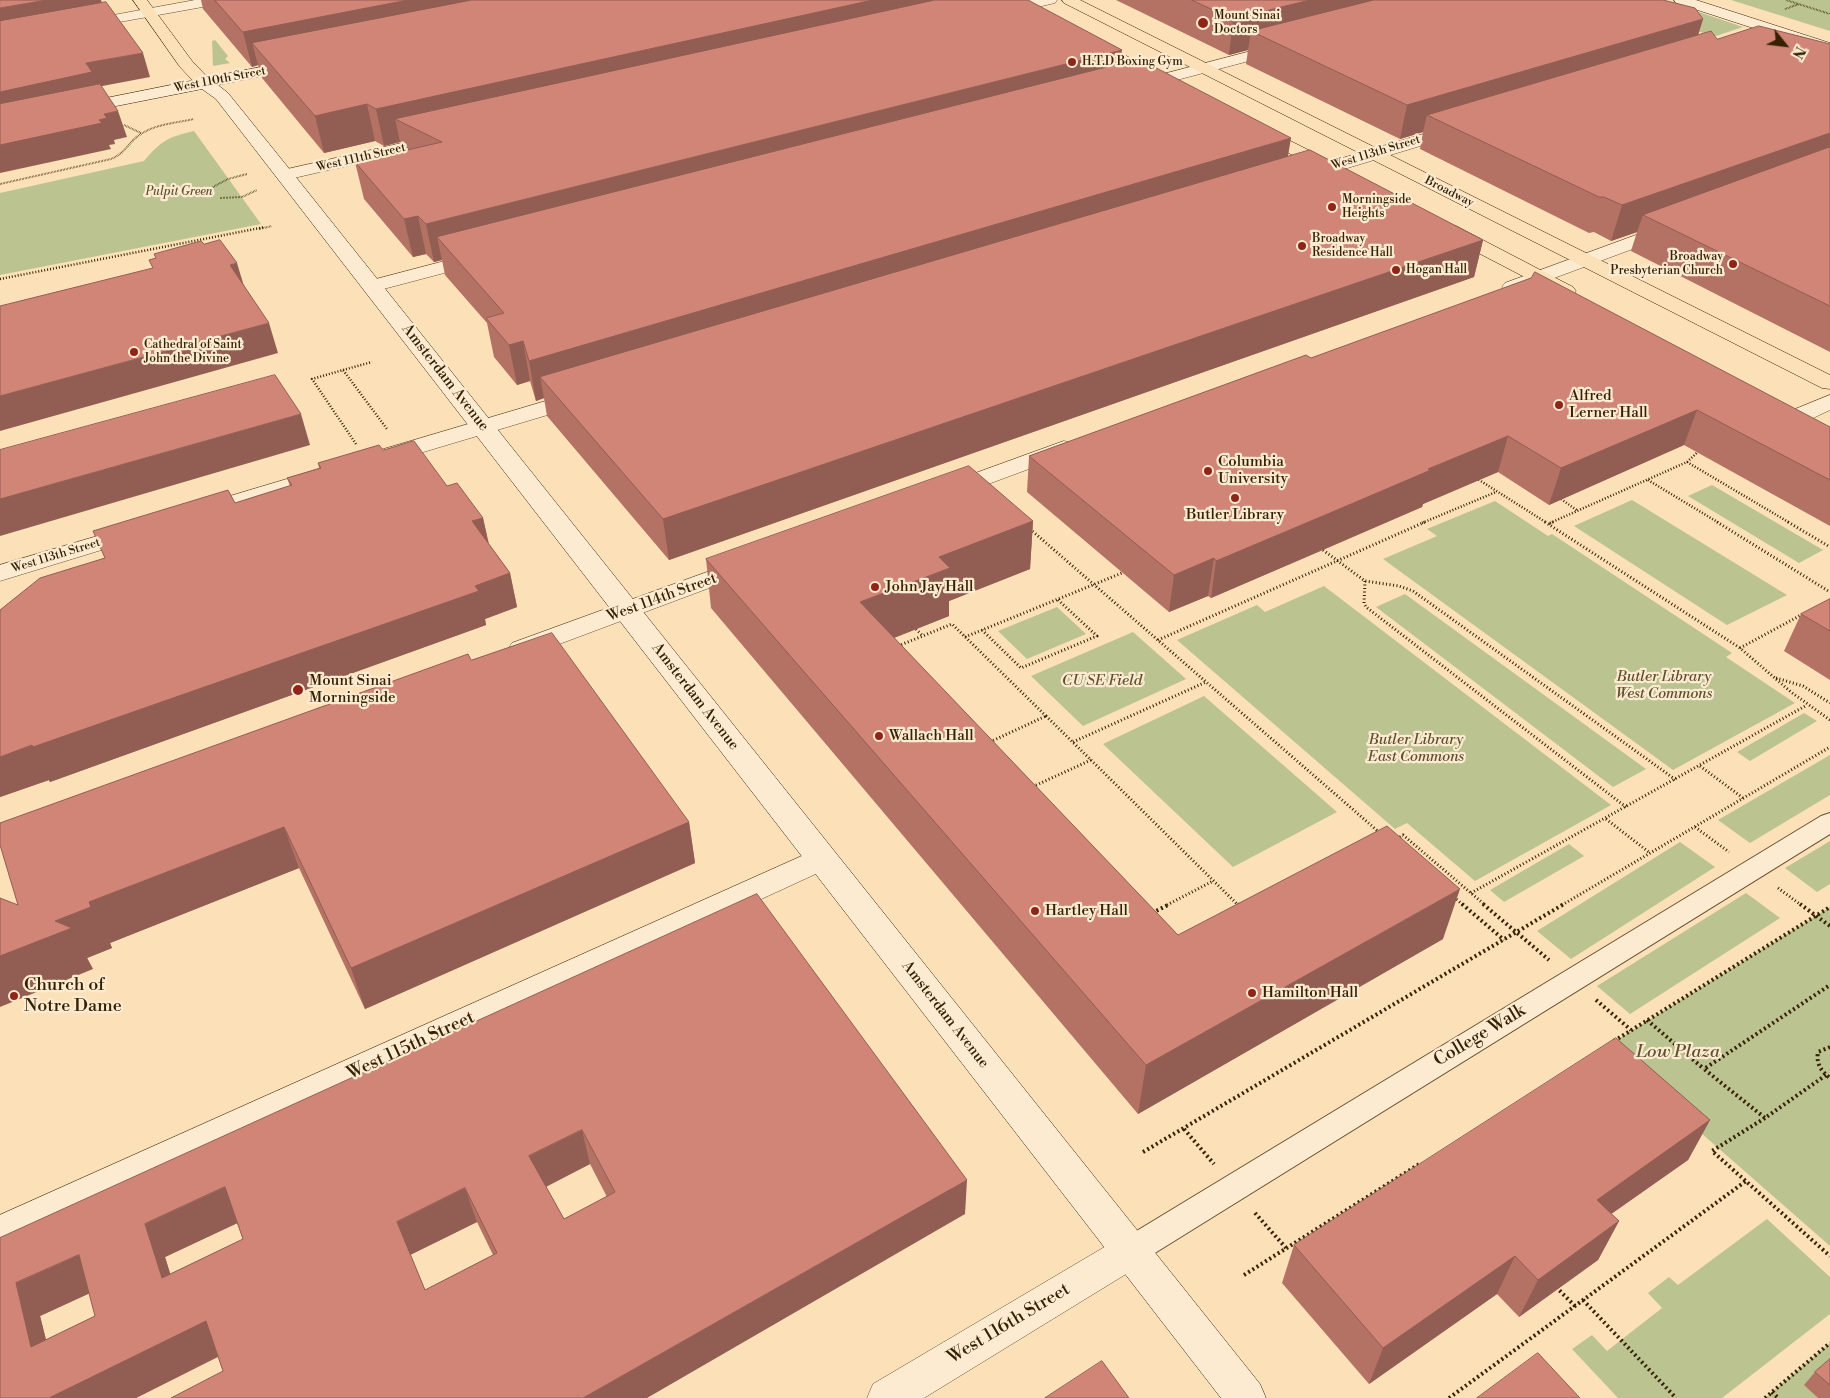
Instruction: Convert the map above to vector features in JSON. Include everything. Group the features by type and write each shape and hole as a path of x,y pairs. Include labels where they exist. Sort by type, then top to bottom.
{"main road":[{"name":"Amsterdam Avenue","path":"140,0 186,64 204,82"},
{"name":"Broadway","path":"1069,0 1830,383"},
{"path":"1018,3 1045,18"},
{"path":"1070,32 1186,92"},
{"path":"1238,120 1350,178"},
{"path":"1435,222 1579,298"},
{"path":"1792,411 1826,429"}],"street":[{"path":"69,28 219,0"},
{"path":"982,16 1018,3 1050,0"},
{"path":"1681,0 1830,38"},
{"path":"1712,0 1785,28 1830,48"},
{"path":"1754,40 1785,28"},
{"path":"1117,91 1296,44"},
{"name":"West 110th Street","path":"57,112 310,62"},
{"name":"Amsterdam Avenue","path":"204,82 222,96 285,175 1246,1398"},
{"name":"West 113th Street","path":"1285,181 1476,123"},
{"name":"West 111th Street","path":"285,175 452,137"},
{"path":"1494,293 1685,223"},
{"path":"372,286 492,254"},
{"path":"182,518 355,458 483,426 602,391"},
{"path":"1792,411 1830,402"},
{"path":"928,498 1086,440"},
{"name":"West 113th Street","path":"0,572 153,526"},
{"name":"West 114th Street","path":"504,655 762,560"},
{"name":"College Walk","path":"1130,1250 1830,822"},
{"name":"West 115th Street","path":"0,1233 822,858"},
{"name":"West 116th Street","path":"887,1398 1130,1250"}],"path":[{"path":"1786,0 1830,14"},
{"path":"0,184 117,157 125,152 131,142 141,133 152,128 194,119"},
{"path":"122,123 141,133"},
{"path":"213,186 228,179 248,174"},
{"path":"220,198 242,197 257,190"},
{"path":"0,279 272,226"},
{"path":"355,458 312,380 372,362"},
{"path":"343,370 391,433"},
{"path":"1549,524 1687,462 1705,446"},
{"path":"1687,462 1830,547"},
{"path":"1472,476 1740,648 1807,704 1830,720"},
{"path":"1648,480 1830,592"},
{"path":"1158,640 1336,560 1496,492"},
{"path":"1561,499 1579,511"},
{"path":"1026,526 1383,836"},
{"path":"1323,550 1365,581 1399,586 1413,591 1676,780"},
{"path":"965,637 1122,572"},
{"path":"1365,581 1364,603 1366,607 1626,807"},
{"path":"982,630 1021,668 1097,636 1058,599"},
{"path":"1740,648 1806,613"},
{"path":"896,647 952,624 1245,911"},
{"path":"916,629 923,636"},
{"path":"1769,673 1782,681 1803,686 1830,703"},
{"path":"1074,742 1206,682"},
{"path":"1471,893 1676,780 1807,704"},
{"path":"979,747 1046,716"},
{"path":"972,740 1028,799"},
{"path":"1143,1152 1830,747"},
{"path":"1021,792 1091,760"},
{"path":"1700,766 1744,798"},
{"path":"995,774 1001,771"},
{"path":"1606,819 1650,853"},
{"path":"1390,842 1403,835 1497,916"},
{"path":"1148,914 1213,881"},
{"path":"1453,896 1504,940"},
{"path":"1611,1043 1830,907"},
{"path":"1816,916 1830,926"},
{"path":"1704,1069 1830,985"},
{"path":"1647,1020 1765,1118"},
{"path":"1830,1047 1818,1052 1817,1057 1817,1063 1828,1076 1712,1151 1830,1256"},
{"path":"1244,1275 1428,1159"},
{"path":"1449,1398 1746,1181"},
{"path":"1552,1284 1575,1306"},
{"path":"1583,1300 1676,1398"},
{"path":"1765,1398 1830,1343"},
{"path":"1772,1392 1778,1398"}],"green space":[{"path":"1731,0 1830,0 1830,31"},
{"path":"1693,10 1743,27 1716,36 1618,11"},
{"path":"215,40 228,56 225,59 230,63 213,66 212,41"},
{"name":"Pulpit Green","path":"194,131 261,224 0,275 0,193 144,161 166,141 178,135"},
{"path":"1712,485 1823,550 1799,563 1688,496"},
{"path":"1632,500 1787,595 1727,625 1574,526"},
{"name":"Butler Library West Commons","path":"1495,501 1548,536 1552,534 1732,653 1726,657 1795,703 1673,770 1383,559 1437,536 1427,529"},
{"name":"Butler Library East Commons","path":"1324,586 1611,805 1475,881 1407,823 1395,829 1177,640 1257,605 1265,612"},
{"path":"1405,594 1646,769 1613,787 1376,607"},
{"path":"1057,607 1086,634 1027,659 998,631"},
{"name":"CU SE Field","path":"1133,632 1186,679 1083,726 1031,676"},
{"path":"1204,696 1337,812 1233,867 1103,744"},
{"path":"1804,713 1817,721 1750,761 1737,752"},
{"path":"1830,755 1830,795 1750,843 1718,820"},
{"path":"1830,841 1830,884 1817,892 1785,868"},
{"path":"1680,842 1715,867 1571,959 1537,931"},
{"path":"1569,844 1584,856 1504,902 1490,890"},
{"path":"1746,893 1780,918 1630,1014 1597,986"},
{"name":"Low Plaza","path":"1830,907 1830,1246 1604,1048"},
{"path":"1767,1219 1830,1277 1830,1314 1722,1398 1618,1398 1572,1349 1592,1335 1607,1351 1662,1308 1648,1293 1669,1277 1678,1285"},
{"path":"1830,1343 1830,1364 1805,1385 1818,1398 1765,1398"}],"building":[{"path":"0,0 47,0 0,8"},
{"path":"215,0 408,0 243,32"},
{"path":"472,0 873,0 376,109 367,104 315,116 252,43"},
{"path":"935,0 1028,0 1122,50 426,224 418,216 404,219 355,162 442,142 395,119"},
{"path":"1192,0 1310,0 1233,19"},
{"path":"1374,0 1663,0 1695,8 1703,19 1407,105 1251,31"},
{"path":"106,2 143,53 86,63 92,72 0,92 0,21"},
{"path":"1759,26 1830,44 1830,133 1622,205 1604,197 1599,197 1427,115 1711,31 1717,39"},
{"path":"1139,59 1291,138 529,361 523,341 509,345 486,318 504,313 437,237"},
{"path":"100,84 118,111 104,114 107,118 99,120 102,123 0,145 0,104"},
{"path":"1830,147 1830,306 1643,215"},
{"path":"1310,150 1483,240 663,519 540,377"},
{"path":"220,240 237,263 230,265 269,323 0,396 0,306 153,268 149,260 156,258 154,254 201,241 204,244"},
{"path":"1535,272 1830,427 1830,480 1697,410 1561,468 1508,436 1216,561 1214,558 1174,575 1029,456 1306,355 1311,358 1531,278"},
{"path":"275,375 301,414 0,499 0,450"},
{"path":"414,441 447,486 457,483 483,518 472,521 510,573 475,586 479,591 0,757 0,610 40,578 105,558 93,531 228,490 235,503 292,485 287,478 321,468 318,463 379,445 383,450"},
{"path":"969,466 1033,521 939,557 950,568 860,602 1178,935 1387,826 1460,889 1146,1065 706,559"},
{"path":"1830,599 1830,631 1801,614"},
{"path":"552,633 689,822 351,968 284,827 89,902 91,907 55,921 72,928 0,956 0,898 18,905 0,845 0,823 468,654 471,660"},
{"path":"757,894 967,1180 583,1398 171,1398 223,1371 206,1321 49,1398 0,1398 0,1238","holes":["582,1130 615,1192 564,1219 529,1156","225,1187 243,1239 162,1278 145,1224","465,1188 497,1253 425,1290 397,1222","79,1255 95,1316 31,1347 16,1283"]},
{"path":"1616,1038 1710,1120 1597,1200 1619,1221 1538,1280 1515,1256 1383,1348 1294,1245"},
{"path":"1538,1353 1580,1398 1477,1398"},
{"path":"1830,1359 1830,1385 1815,1372"},
{"path":"1102,1361 1129,1398 1045,1398"}],"place":[{"name":"Mount Sinai Doctors","path":"1203,23"},
{"name":"H.T.D Boxing Gym","path":"1072,62"},
{"name":"Morningside Heights","path":"1332,207"},
{"name":"Broadway Residence Hall","path":"1302,246"},
{"name":"Broadway Presbyterian Church","path":"1733,264"},
{"name":"Hogan Hall","path":"1396,270"},
{"name":"Cathedral of Saint John the Divine","path":"134,352"},
{"name":"Alfred Lerner Hall","path":"1559,405"},
{"name":"Columbia University","path":"1208,471"},
{"name":"Butler Library","path":"1235,498"},
{"name":"John Jay Hall","path":"875,587"},
{"name":"Mount Sinai Morningside","path":"298,690"},
{"name":"Wallach Hall","path":"879,736"},
{"name":"Hartley Hall","path":"1035,911"},
{"name":"Hamilton Hall","path":"1252,993"},
{"name":"Church of Notre Dame","path":"14,996"}]}
